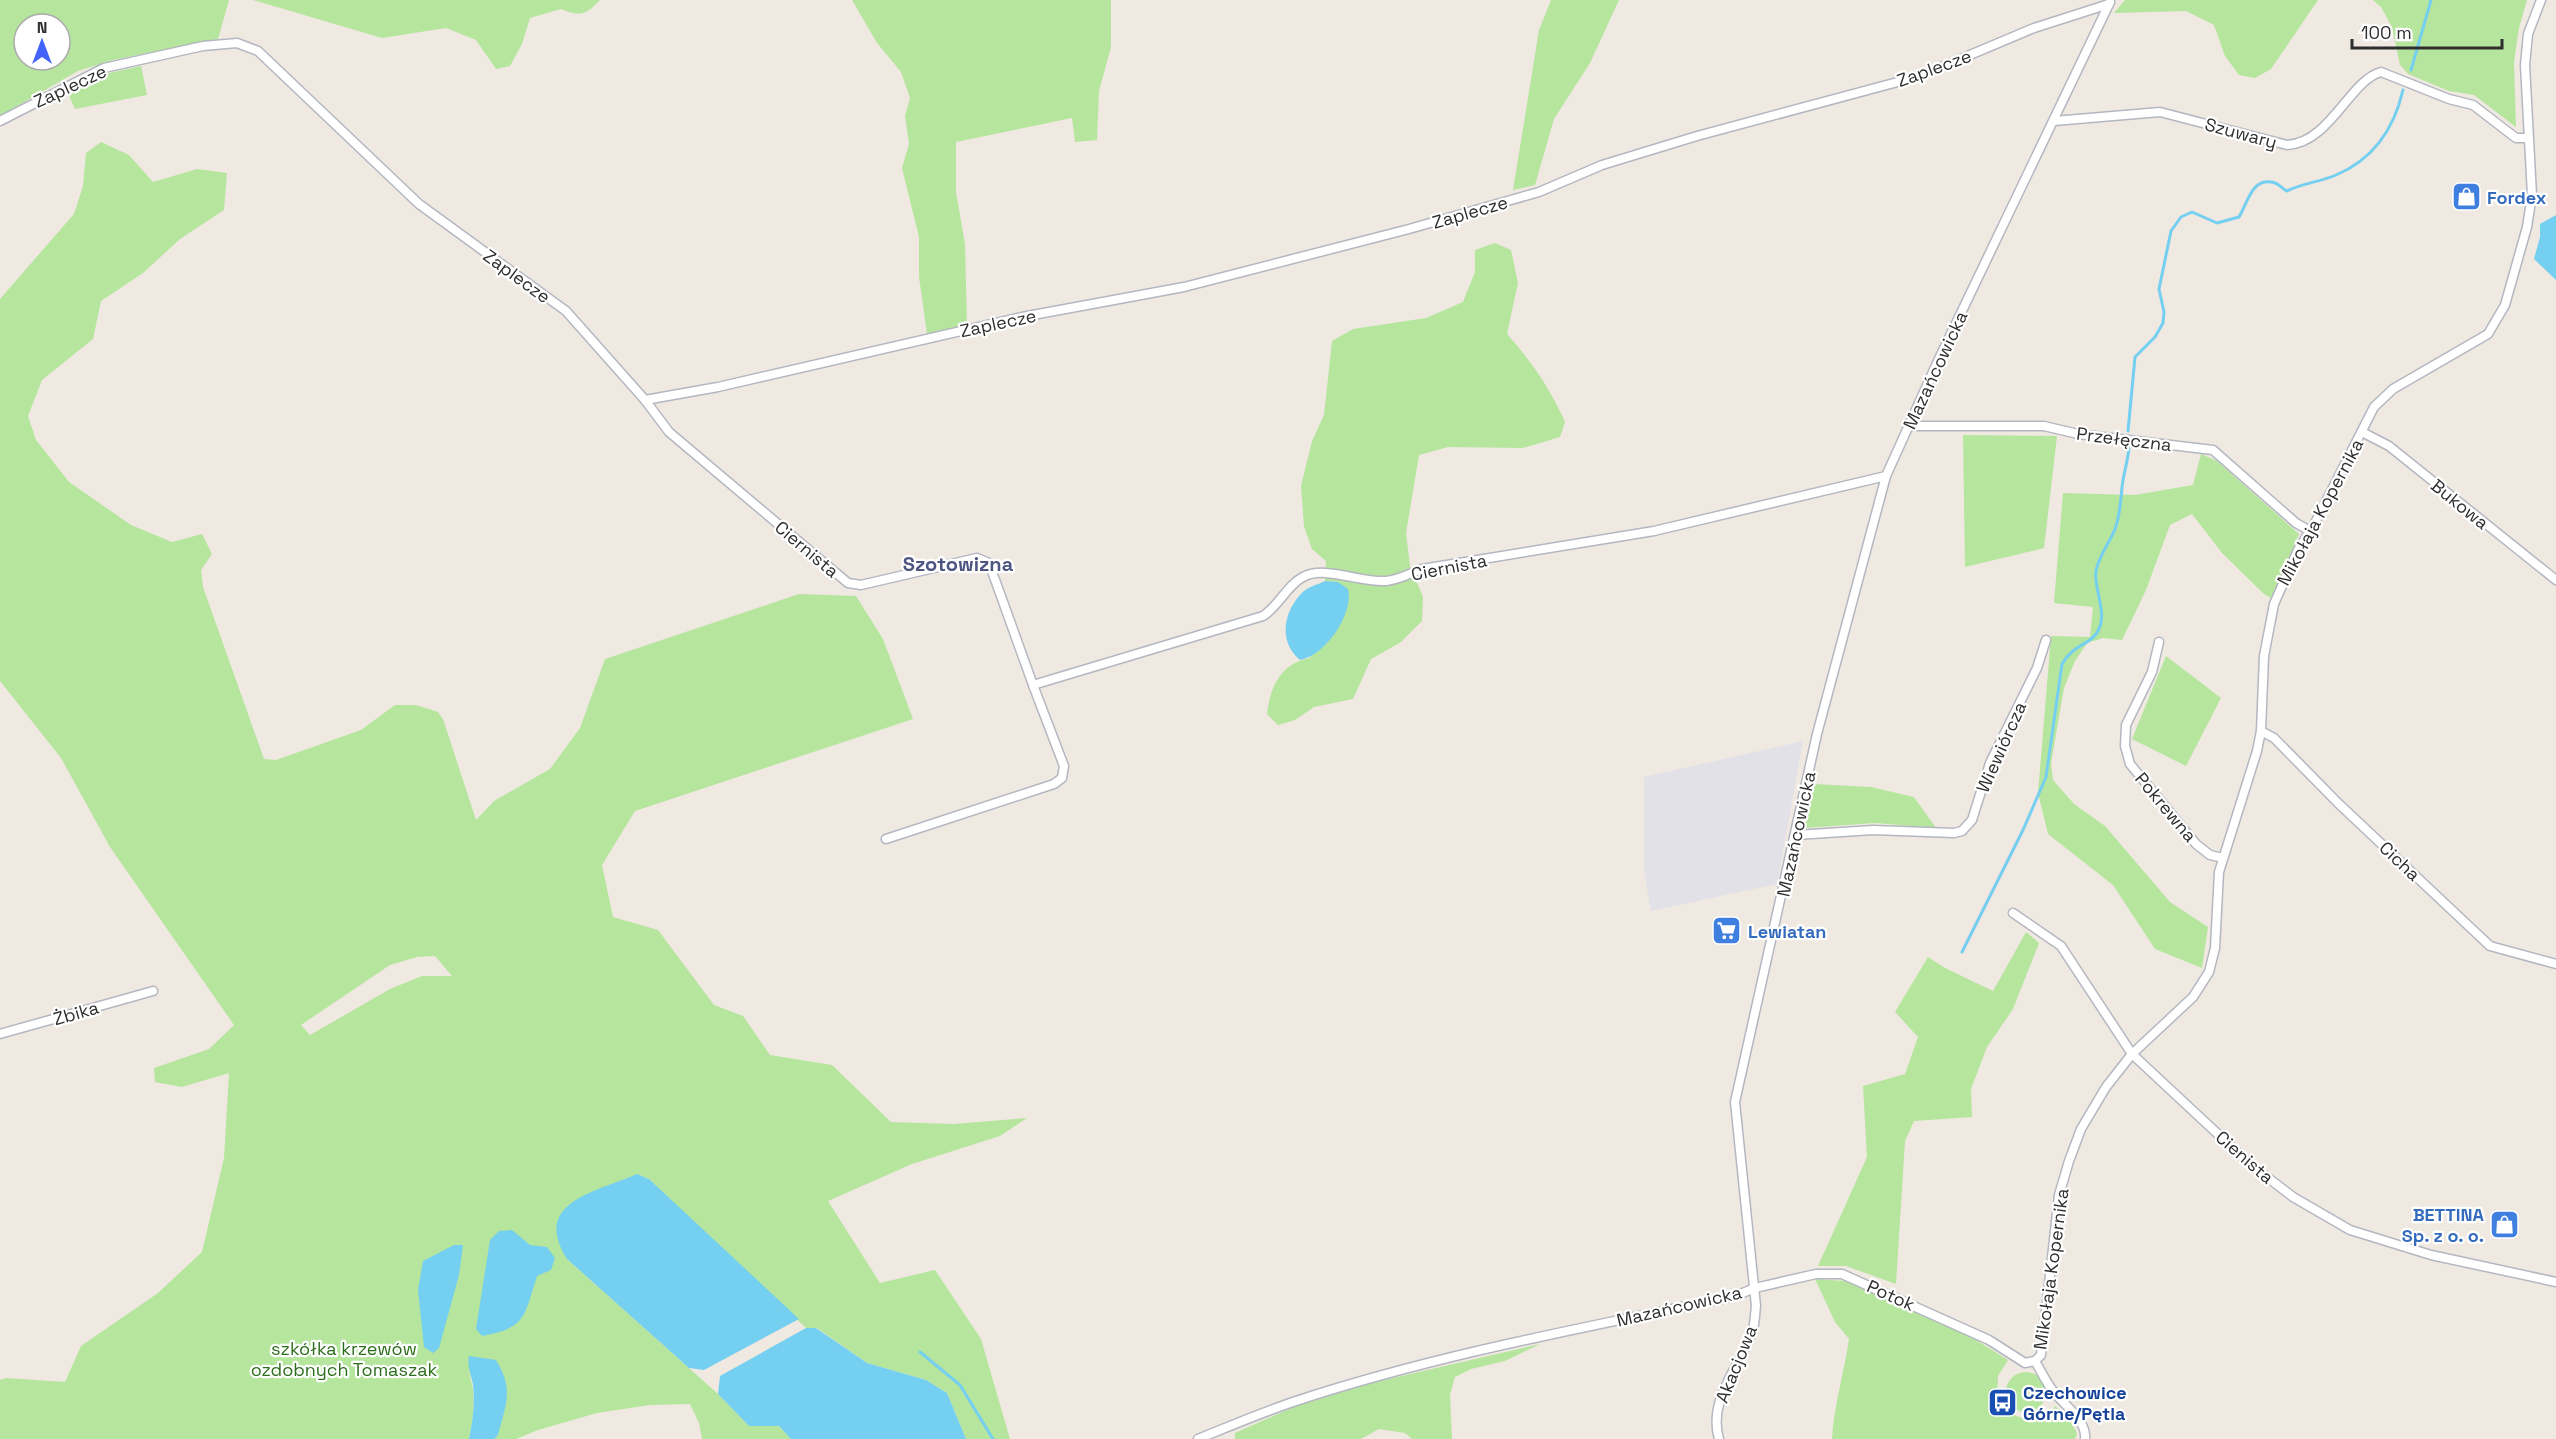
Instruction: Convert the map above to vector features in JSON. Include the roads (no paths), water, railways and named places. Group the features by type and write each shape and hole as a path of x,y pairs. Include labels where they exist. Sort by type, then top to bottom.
{"street":[{"name":"Mikołaja Kopernika","path":"2035,1361 2041,1355 2059,1195 2082,1129 2106,1087 2132,1054 2193,997 2209,972 2215,948 2219,872 2257,751 2261,731 2264,656 2269,623 2283,580 2374,407 2393,389 2488,334 2505,305 2527,228 2532,195 2527,138 2525,65 2528,34 2541,0"},
{"name":"Mazańcowicka","path":"1198,1439 1293,1401 1368,1378 1568,1330 1735,1296 1755,1288 1735,1102 1817,734 1886,476 2110,2"},
{"name":"Zaplecze","path":"0,121 104,68 203,46 237,43 258,51 419,204 566,311 645,400 718,387 1022,317 1184,287 1409,229 1539,192 1602,165 1697,136 1920,76 2034,28 2110,2"},
{"name":"Szuwary","path":"2054,121 2160,112 2288,145 2299,145 2326,125 2369,75 2381,72 2449,99 2473,105 2516,138 2527,138"},
{"name":"Ciernista","path":"645,400 669,432 848,583 861,585 977,558 989,563 1064,766 1062,778 1054,784 886,839"},
{"name":"Przełęczna","path":"1909,426 2044,426 2078,434 2212,450 2296,524 2310,531"},
{"name":"Bukowa","path":"2362,432 2389,446 2556,580"},
{"name":"Ciernista","path":"1033,685 1263,616 1275,609 1302,577 1320,572 1350,579 1387,581 1422,569 1654,531 1886,476"},
{"name":"Wiewiórcza","path":"1796,836 1873,831 1954,833 1967,828 1972,820 1990,763 2037,668 2046,640"},
{"name":"Pokrewna","path":"2159,642 2152,672 2126,725 2125,746 2130,764 2196,844 2210,855 2223,858"},
{"name":"Cicha","path":"2261,731 2274,738 2339,804 2490,946 2556,964"},
{"name":"Cienista","path":"2013,913 2061,946 2132,1054 2250,1164 2293,1197 2350,1230 2431,1255 2556,1282"},
{"name":"Żbika","path":"0,1034 153,991"},
{"name":"Potok","path":"1755,1288 1816,1274 1842,1274 1989,1340 2018,1360 2025,1363 2035,1361"},
{"name":"Akacjowa","path":"1719,1439 1716,1418 1723,1392 1754,1328 1755,1288"},
{"path":"2035,1361 2052,1390 2075,1415 2086,1435 2085,1439"}],"water":[{"path":"2556,215 2556,280 2534,259 2540,237 2540,224"},
{"path":"1325,581 1338,582 1348,589 1347,610 1328,642 1319,651 1300,660 1288,644 1286,625 1288,616 1297,598 1304,591"},
{"path":"637,1174 649,1179 799,1319 704,1370 689,1368 567,1259 558,1240 557,1224 563,1212 573,1202 587,1194"},
{"path":"512,1230 530,1245 547,1247 555,1258 551,1270 537,1276 522,1318 508,1329 482,1336 476,1329 490,1240 499,1231"},
{"path":"454,1245 463,1245 459,1275 439,1348 433,1353 424,1347 418,1290 423,1261"},
{"path":"806,1328 816,1328 867,1363 926,1380 947,1393 966,1439 791,1439 779,1426 749,1426 718,1394 720,1376"},
{"path":"469,1356 496,1360 502,1370 507,1397 498,1435 494,1439 469,1439 474,1399"}],"waterway":[{"path":"2411,70 2431,0"},
{"path":"2128,431 2135,357 2155,337 2163,323 2164,312 2159,289 2171,231 2181,217 2192,212 2217,223 2239,217 2252,192 2261,183 2275,183 2287,191 2330,177 2349,168 2372,151 2388,130 2403,90"},
{"path":"1962,952 2023,830 2046,777 2062,664 2071,653 2092,638 2100,627 2101,611 2096,571 2117,522 2129,448"},
{"path":"920,1352 960,1385 993,1439"}],"place":[{"name":"Fordex","path":"2466,197"},
{"name":"Lewiatan","path":"1727,931"},
{"name":"BETTINA Sp. z o. o.","path":"2505,1224"},
{"name":"Czechowice Górne/Pętla","path":"2002,1402"}],"district":[{"name":"Szotowizna","path":"958,564"}],"park label":[{"name":"szkółka krzewów ozdobnych Tomaszak","path":"344,1358"}]}
